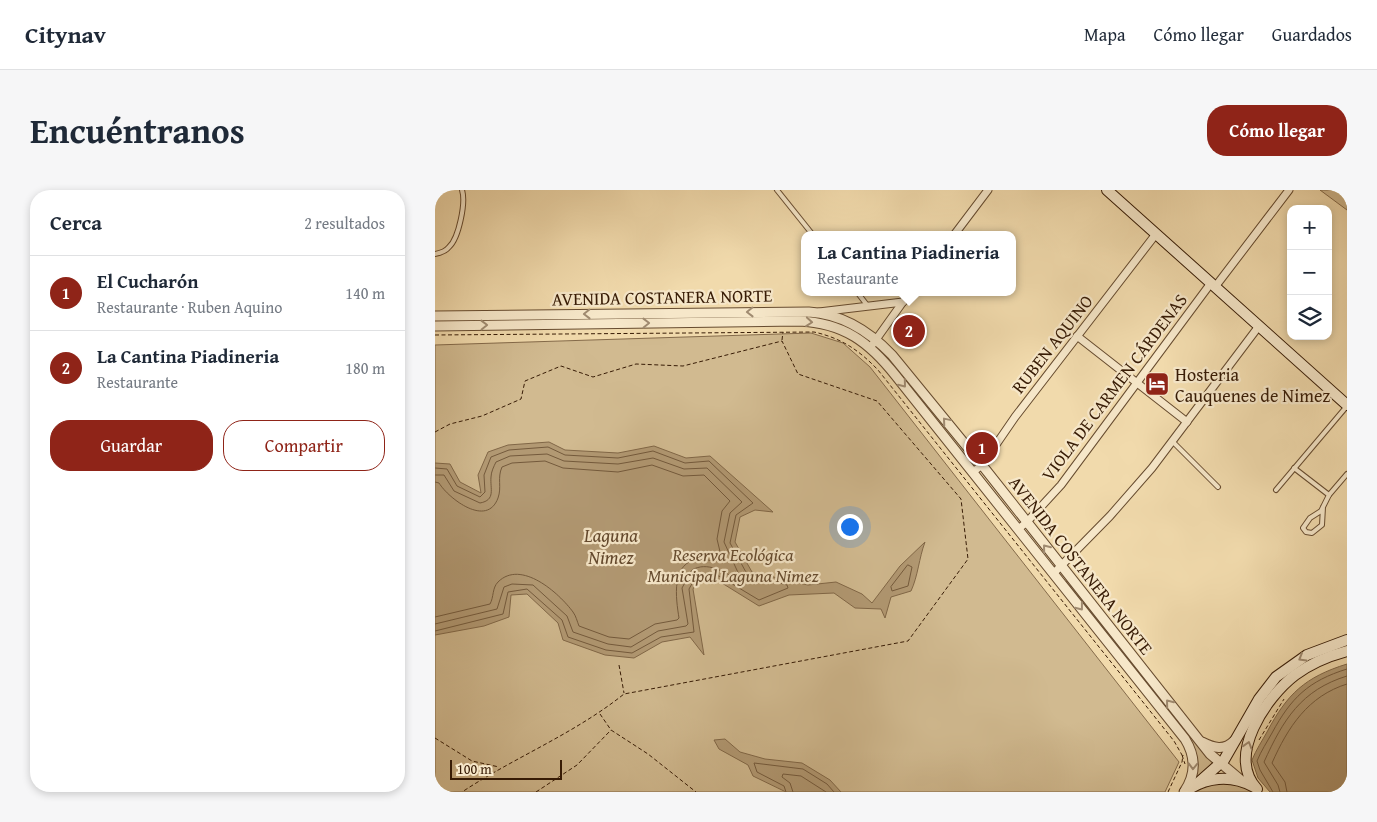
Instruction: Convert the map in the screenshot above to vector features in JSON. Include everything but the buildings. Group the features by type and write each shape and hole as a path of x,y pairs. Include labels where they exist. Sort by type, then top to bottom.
{"main road":[{"path":"1107,190 1347,405"},
{"path":"1184,792 1221,764 1259,699 1283,671 1307,655 1347,640"},
{"path":"1259,791 1247,772 1245,752 1250,736 1270,703 1282,687 1301,670 1323,658 1347,651"},
{"path":"1198,783 1221,778 1244,782 1259,791"}],"street":[{"path":"957,231 988,190"},
{"name":"VIOLA DE CARMEN CÁRDENAS","path":"1018,529 1026,523 1061,485 1136,381 1289,190"},
{"name":"RUBEN AQUINO","path":"973,472 982,464 1015,417 1156,234"},
{"path":"870,348 907,296"},
{"path":"816,312 903,302"},
{"name":"AVENIDA COSTANERA NORTE","path":"435,326 533,320 816,312 845,321 877,340 982,464 1026,523 1200,741 1221,764 1244,782"},
{"name":"AVENIDA COSTANERA NORTE","path":"435,316 533,320 811,322 832,326 858,338 890,369 1185,739 1192,752 1194,764 1193,776 1184,792"},
{"path":"1053,573 1110,516 1152,468 1259,326"},
{"path":"1077,336 1187,422"},
{"path":"1200,741 1213,747 1222,748 1230,745 1238,737"}],"lane":[{"path":"435,254 450,247 456,236 462,210 462,190"},
{"path":"777,190 810,231"},
{"path":"860,296 867,305"},
{"path":"1276,490 1347,405"},
{"path":"1173,441 1218,487"},
{"path":"1294,468 1329,495"},
{"path":"1323,507 1322,525 1312,533 1306,532 1303,528 1305,523 1323,507 1329,495 1347,474"}],"path":[{"path":"462,792 500,767 600,713 624,694 908,641 968,559 961,499 955,491 877,401 797,374 782,341 784,322"},
{"path":"435,335 814,332 839,340 863,355 878,370 1174,741 1185,764"},
{"path":"435,432 450,424 482,416 521,399 525,381 561,366 593,377 636,364 683,366 782,341"},
{"path":"619,665 624,694"},
{"path":"1256,746 1286,696"},
{"path":"600,713 611,730 648,754 696,792"},
{"path":"535,792 577,765 611,730"},
{"path":"435,738 472,761 500,767"},
{"path":"1168,792 1182,762 1185,739"}],"green space":[{"path":"1320,190 1347,190 1347,210"},
{"name":"Reserva Ecológica Municipal Laguna Nimez","path":"811,333 843,343 870,367 1179,762 1165,792 435,792 435,345"},
{"path":"1066,581 1214,765 1194,782 1196,757"},
{"path":"1212,783 1237,784 1255,792 1192,792"}],"water":[{"name":"Laguna Nimez","path":"549,442 565,450 618,453 654,446 686,458 710,456 773,512 755,510 740,517 735,542 752,572 808,585 836,582 862,594 872,603 900,566 925,542 911,591 891,597 885,618 881,609 855,608 834,593 789,595 759,606 717,580 700,578 693,589 704,655 690,637 662,642 634,658 605,655 563,640 558,623 527,594 511,595 509,617 484,626 435,635 435,463 450,464 460,482 481,493 478,475 488,452 508,445"},
{"path":"1347,664 1347,792 1270,792 1258,778 1252,760 1274,719 1290,697 1309,681 1332,669"},
{"path":"725,739 740,752 765,759 802,763 830,780 841,792 786,792 753,776 748,765 719,749 714,740"}],"place":[{"name":"La Cantina Piadineria","path":"909,331"},
{"name":"Hosteria Cauquenes de Nimez","path":"1157,384"},
{"name":"El Cucharón","path":"982,448"}]}
